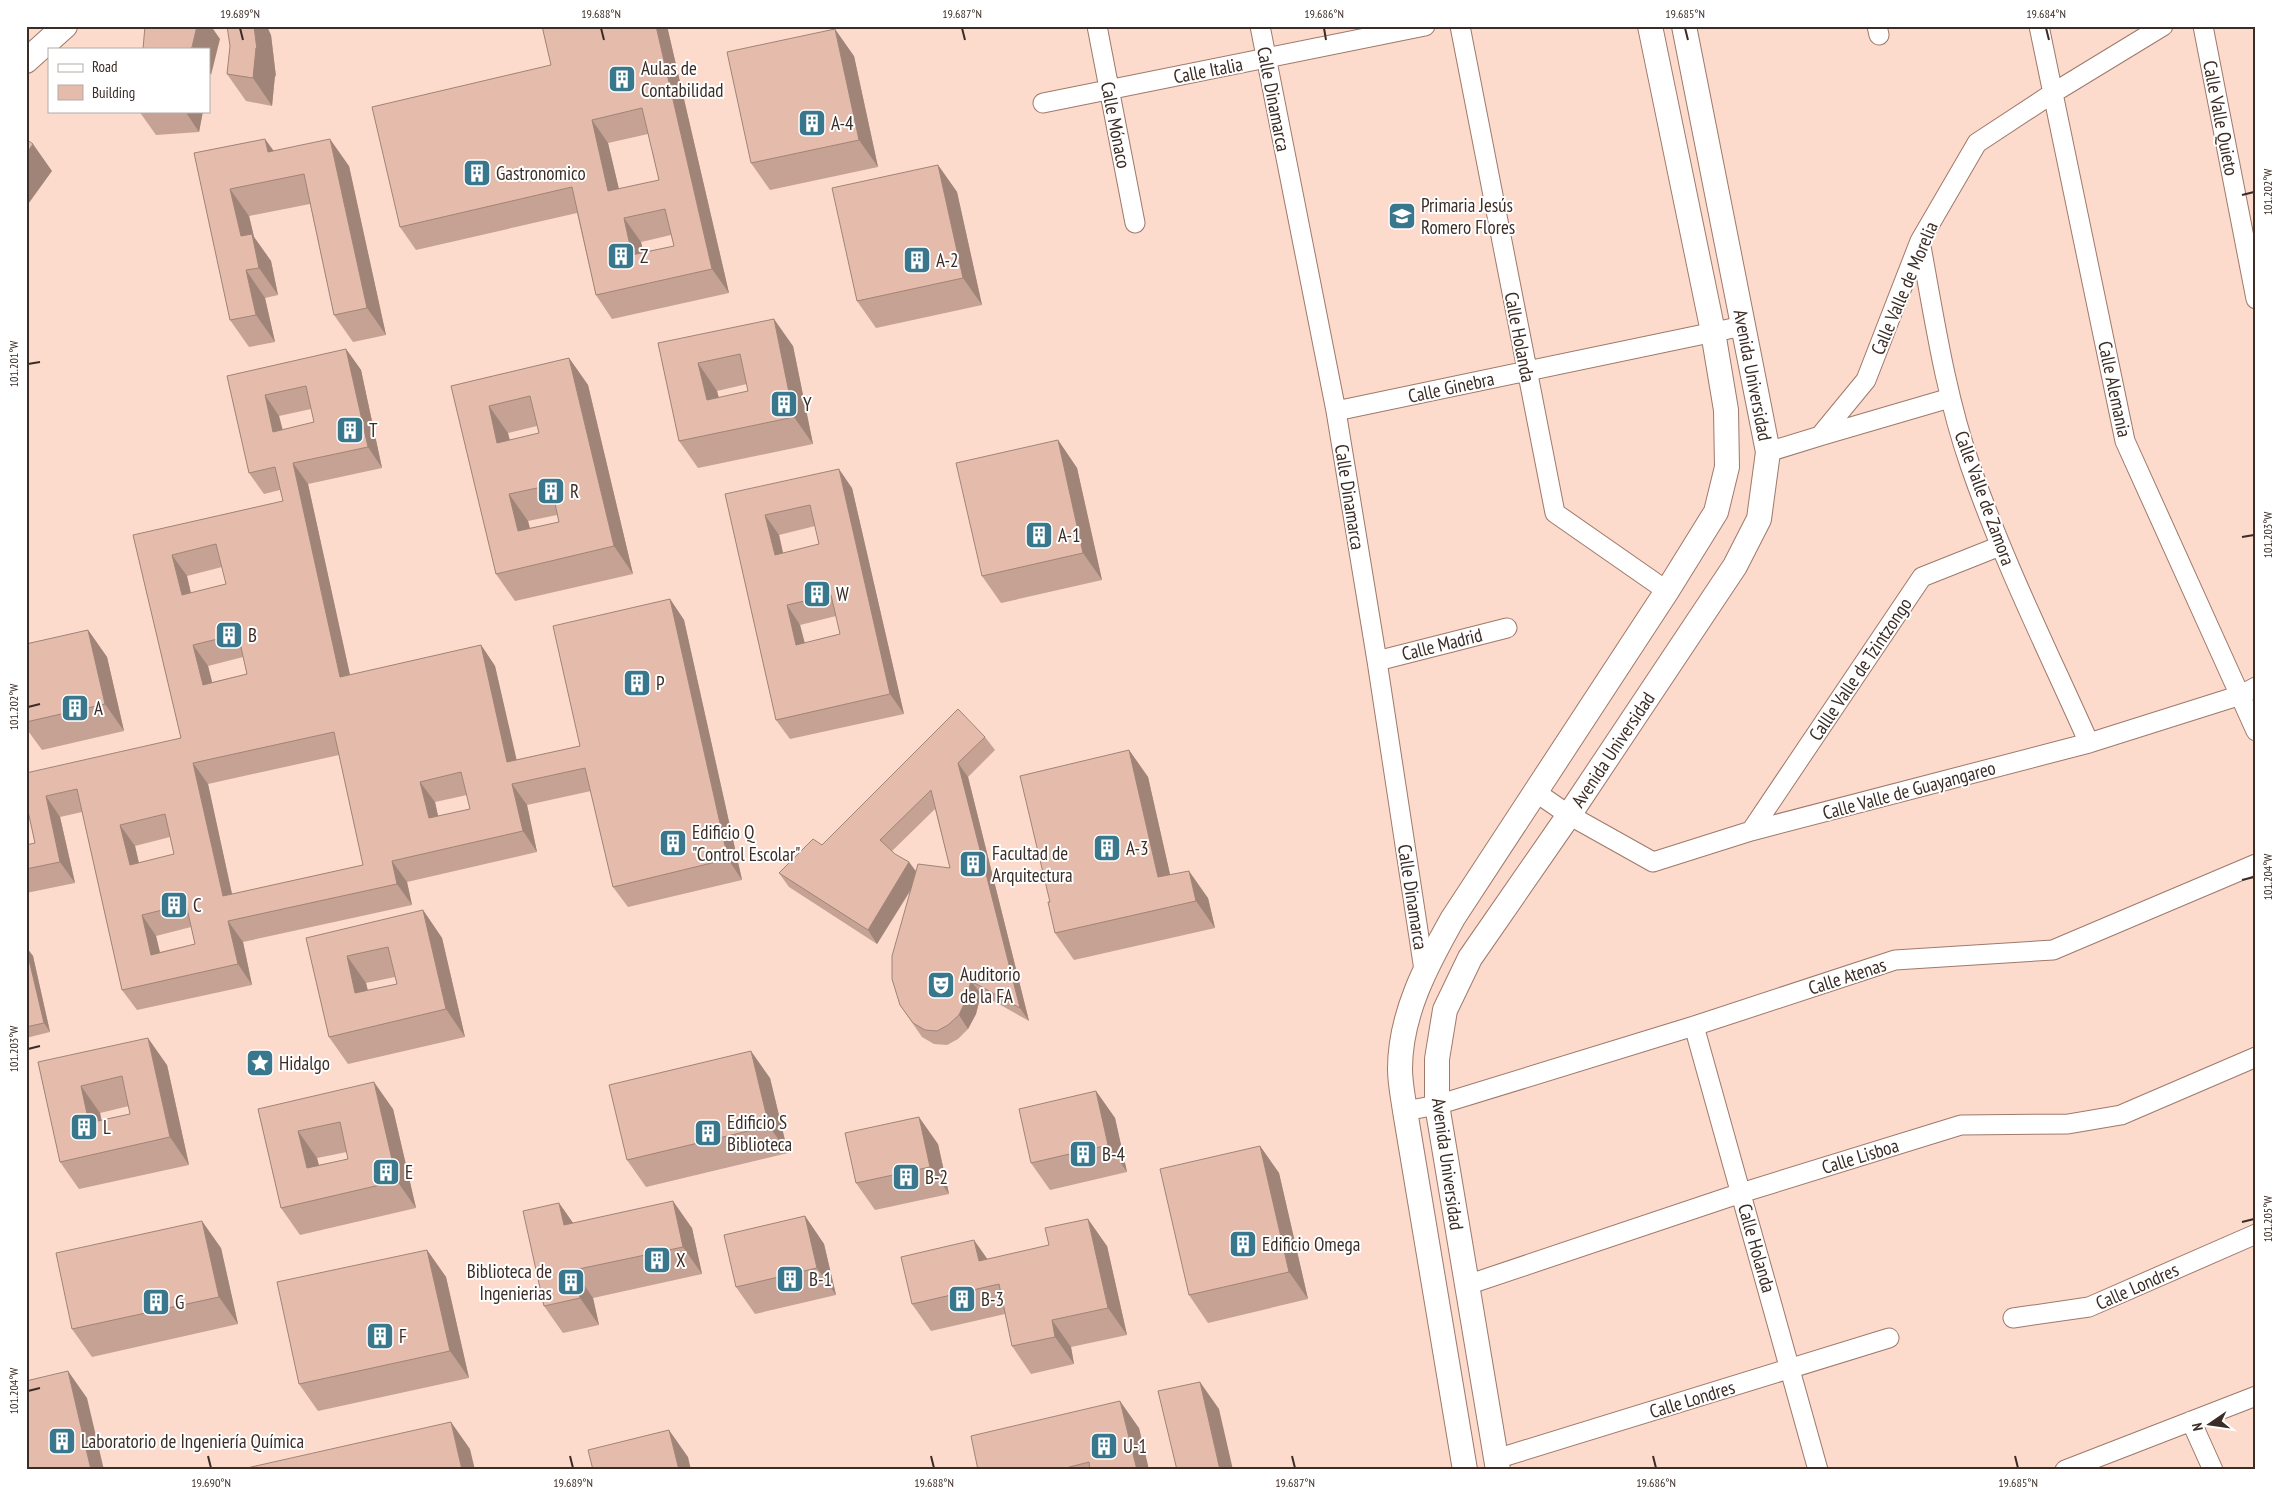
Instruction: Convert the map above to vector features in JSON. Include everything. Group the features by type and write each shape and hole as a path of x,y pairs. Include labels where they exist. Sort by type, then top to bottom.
{"street":[{"path":"26,61 65,26"},
{"name":"Calle Mónaco","path":"1097,26 1135,223"},
{"name":"Calle Dinamarca","path":"1260,26 1336,411 1377,660 1424,970"},
{"name":"Calle Italia","path":"1043,103 1425,26"},
{"name":"Calle Holanda","path":"1460,26 1555,513 1667,591"},
{"name":"Avenida Universidad","path":"1465,1470 1405,1111 1400,1069 1406,1020 1424,970 1453,918 1667,591 1716,512 1727,467 1726,410 1650,26"},
{"name":"Avenida Universidad","path":"1508,1463 1467,1285 1437,1105 1437,1058 1445,1010 1470,958 1569,815 1735,566 1759,519 1768,452 1684,26"},
{"name":"Calle Alemania","path":"2039,26 2125,441 2248,691 2256,732"},
{"name":"Calle Valle de Morelia","path":"1820,436 1866,380 1920,241 1977,143 2053,93 2163,26"},
{"name":"Calle Valle Quieto","path":"2203,26 2256,299"},
{"name":"Calle Valle de Zamora","path":"1920,241 1950,398 1969,464 2000,546 2089,743"},
{"name":"Calle Ginebra","path":"1336,411 1743,326"},
{"path":"1768,452 1950,398"},
{"name":"Callle Valle de Tzintzongo","path":"1751,831 1922,577 2000,546"},
{"name":"Calle Madrid","path":"1377,660 1507,628"},
{"name":"Calle Valle de Guayangareo","path":"1534,792 1569,815 1653,862 1751,831 2089,743 2248,691"},
{"name":"Calle Atenas","path":"1405,1111 1437,1105 1694,1026 1895,960 2053,950 2256,864"},
{"name":"Calle Holanda","path":"1694,1026 1818,1470"},
{"name":"Calle Lisboa","path":"1467,1285 1742,1193 1960,1124 2068,1124 2121,1114 2256,1057"},
{"name":"Calle Londres","path":"2013,1318 2089,1308 2256,1234"},
{"name":"Calle Londres","path":"1508,1463 1791,1368 1889,1338"},
{"path":"2076,1468 2256,1396"},
{"path":"2191,1421 2212,1470"}],"building":[{"path":"145,26 197,26 191,48 143,48"},
{"path":"227,26 254,26 257,50 256,48 253,78 227,74 230,46"},
{"path":"542,26 656,26 712,269 596,295 572,187 400,227 372,107 551,65","holes":["642,108 659,180 608,191 592,120","665,209 674,246 632,255 624,218"]},
{"name":"A-4","path":"835,29 859,140 751,163 727,52"},
{"path":"26,139 33,144 26,154"},
{"path":"265,139 268,152 330,139 367,308 334,315 304,174 230,189 241,236 252,234 259,268 246,270 256,315 230,320 194,153"},
{"name":"A-2","path":"938,165 963,278 857,301 832,188"},
{"path":"774,319 794,417 679,441 658,343","holes":["740,354 748,391 707,400 698,363"]},
{"path":"346,349 368,447 293,463 340,677 481,645 507,762 580,746 553,626 670,599 728,859 613,887 585,768 512,784 523,831 392,861 397,884 228,921 238,964 122,990 77,789 46,796 60,862 26,869 26,845 35,843 26,802 26,773 181,738 133,535 283,501 275,467 249,473 227,376","holes":["306,386 314,422 273,432 265,395","216,544 226,584 182,595 172,555","238,634 247,674 203,685 193,645","334,732 363,865 223,896 193,763","461,772 470,809 429,818 420,782","165,814 174,854 130,865 120,825","186,904 195,944 151,955 142,915"]},
{"path":"569,358 614,546 496,574 451,386","holes":["530,396 539,433 497,443 489,406","551,485 559,522 518,531 509,494"]},
{"name":"A-1","path":"1058,440 1083,553 982,576 956,463"},
{"name":"W","path":"839,469 890,694 776,720 725,494","holes":["810,505 819,544 775,555 765,515","831,595 840,634 796,645 787,605"]},
{"path":"88,630 105,704 26,722 26,644"},
{"path":"958,709 985,737 958,763 1020,1008 971,981 966,1000 959,1015 948,1025 937,1031 925,1030 913,1023 900,1005 892,979 892,956 918,864 950,868 931,790 880,840 895,854 909,862 868,930 779,873 813,839 822,845"},
{"name":"A-3","path":"1129,750 1158,877 1189,871 1196,901 1055,933 1048,902 1050,902 1020,776"},
{"path":"423,910 446,1009 329,1037 306,938","holes":["388,947 397,984 355,993 347,956"]},
{"path":"26,947 44,1023 26,1027"},
{"path":"148,1038 170,1137 60,1162 38,1062","holes":["122,1076 130,1114 89,1123 81,1086"]},
{"path":"751,1051 769,1126 627,1160 609,1085"},
{"path":"374,1082 397,1181 281,1208 258,1109","holes":["340,1122 348,1159 307,1168 298,1131"]},
{"path":"1096,1091 1108,1145 1031,1163 1019,1109"},
{"path":"919,1117 930,1167 856,1183 845,1133"},
{"path":"1260,1146 1289,1272 1189,1295 1160,1169"},
{"path":"673,1201 683,1247 574,1270 580,1298 544,1306 523,1211 559,1203 564,1225"},
{"path":"805,1216 817,1268 736,1287 724,1235"},
{"path":"1088,1219 1108,1308 1052,1320 1055,1337 1012,1346 999,1284 912,1304 901,1257 974,1240 979,1261 1049,1245 1045,1228"},
{"path":"202,1221 219,1297 72,1329 56,1253"},
{"name":"F","path":"427,1250 450,1351 299,1384 277,1282"},
{"name":"Laboratorio de Ingeniería Química","path":"68,1371 91,1470 26,1470 26,1381"},
{"path":"1200,1382 1220,1470 1177,1470 1158,1391"},
{"path":"1120,1401 1137,1470 1090,1470 1089,1462 1058,1470 978,1470 971,1436"},
{"path":"451,1422 462,1470 238,1470"},
{"path":"669,1430 679,1470 593,1470 588,1450"}],"place":[{"name":"Aulas de Contabilidad","path":"622,79"},
{"name":"A-4","path":"812,123"},
{"name":"Gastronomico","path":"477,173"},
{"name":"Primaria Jesús Romero Flores","path":"1402,216"},
{"name":"Z","path":"621,256"},
{"name":"A-2","path":"917,260"},
{"name":"Y","path":"784,404"},
{"name":"T","path":"350,430"},
{"name":"R","path":"551,491"},
{"name":"A-1","path":"1039,535"},
{"name":"W","path":"817,594"},
{"name":"B","path":"229,635"},
{"name":"P","path":"637,683"},
{"name":"A","path":"75,708"},
{"name":"Edificio Q \"Control Escolar\"","path":"673,843"},
{"name":"A-3","path":"1107,848"},
{"name":"Facultad de Arquitectura","path":"973,864"},
{"name":"C","path":"174,905"},
{"name":"Auditorio de la FA","path":"941,985"},
{"name":"Hidalgo","path":"260,1063"},
{"name":"L","path":"84,1127"},
{"name":"Edificio S Biblioteca","path":"708,1133"},
{"name":"B-4","path":"1083,1154"},
{"name":"E","path":"386,1172"},
{"name":"B-2","path":"906,1177"},
{"name":"Edificio Omega","path":"1243,1244"},
{"name":"X","path":"657,1260"},
{"name":"B-1","path":"790,1279"},
{"name":"Biblioteca de Ingenierias","path":"571,1282"},
{"name":"B-3","path":"962,1299"},
{"name":"G","path":"156,1302"},
{"name":"F","path":"380,1336"},
{"name":"Laboratorio de Ingeniería Química","path":"62,1441"},
{"name":"U-1","path":"1104,1446"}]}
